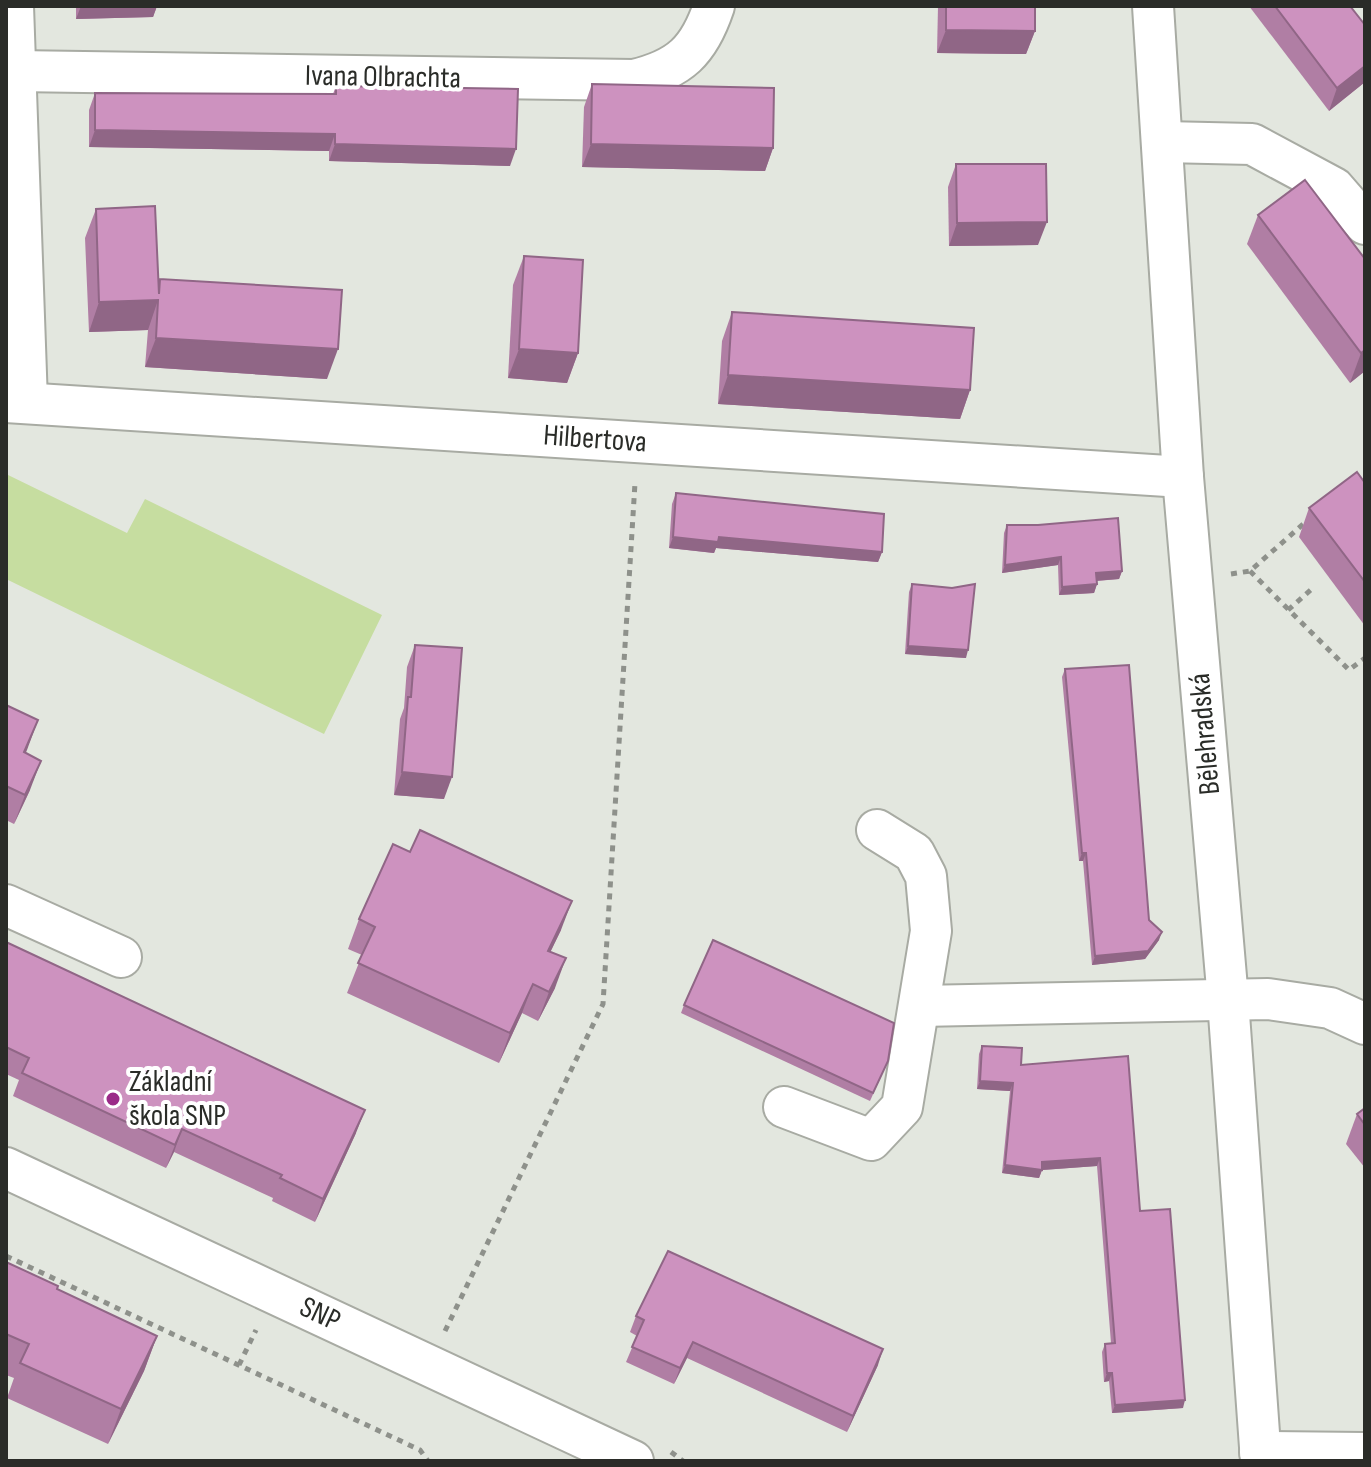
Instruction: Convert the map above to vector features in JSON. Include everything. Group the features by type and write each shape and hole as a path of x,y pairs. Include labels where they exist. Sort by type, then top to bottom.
{"street":[{"path":"13,6 16,402"},
{"name":"Ivana Olbrachta","path":"15,71 634,80 661,74 688,55 705,32 714,6"},
{"name":"Bělehradská","path":"1153,6 1183,477 1228,1000 1260,1456"},
{"path":"1164,142 1252,144 1334,188 1365,224"},
{"name":"Hilbertova","path":"16,402 1183,477"},
{"path":"784,1107 871,1140 902,1107 931,931 926,876 914,853 877,830"},
{"path":"6,905 121,957"},
{"path":"920,1006 1268,999 1330,1008 1365,1024"},
{"name":"SNP","path":"6,1168 633,1461"},
{"path":"1260,1456 1365,1453"}],"path":[{"path":"429,1365 603,1004 637,442"},
{"path":"1192,580 1250,571 1312,516"},
{"path":"1250,571 1349,670 1365,658"},
{"path":"1288,610 1314,587"},
{"path":"6,1256 420,1450 428,1461"}],"green space":[{"path":"6,474 127,533 145,499 382,615 324,734 6,579"}],"building":[{"path":"946,6 1035,6 1035,31 946,30"},
{"path":"1275,6 1350,6 1365,25 1365,66 1337,88"},
{"path":"592,84 774,88 773,148 591,144"},
{"path":"336,86 518,89 516,149 335,144 335,134 95,130 95,93 336,94"},
{"path":"956,164 1046,164 1047,222 957,223"},
{"path":"1305,180 1365,259 1365,350 1361,353 1258,215"},
{"path":"155,206 159,294 160,279 342,290 338,349 156,338 158,300 99,302 96,209"},
{"path":"524,256 583,260 578,353 519,349"},
{"path":"732,312 974,328 970,390 728,375"},
{"path":"1357,472 1365,483 1365,582 1309,508"},
{"path":"676,493 884,514 882,552 719,537 718,542 673,537"},
{"path":"1118,518 1122,571 1096,573 1097,584 1062,587 1061,557 1005,565 1007,525"},
{"path":"912,584 952,588 975,584 968,650 908,646"},
{"path":"415,645 462,648 452,777 402,772"},
{"path":"1129,665 1149,920 1162,932 1148,951 1095,956 1065,669"},
{"path":"6,705 38,720 24,752 41,761 25,795 6,786"},
{"path":"420,830 572,901 548,951 566,958 549,992 533,984 510,1033 358,963 375,927 359,919 393,844 410,852"},
{"path":"713,940 894,1023 888,1061 873,1093 684,1005"},
{"path":"6,942 365,1110 323,1199 280,1178 282,1175 182,1129 175,1145 22,1073 29,1058 6,1047"},
{"path":"982,1046 1022,1048 1021,1065 1128,1056 1140,1211 1170,1209 1185,1400 1115,1405 1112,1373 1107,1373 1105,1344 1115,1343 1100,1158 1042,1162 1042,1170 1005,1165 1013,1083 980,1081"},
{"path":"1365,1108 1365,1125 1357,1114"},
{"path":"668,1251 883,1349 853,1416 693,1342 680,1368 632,1347 644,1320 636,1316"},
{"path":"6,1262 157,1336 121,1409 20,1363 29,1344 6,1334"}],"place":[{"name":"Základní škola SNP","path":"113,1099"}]}
